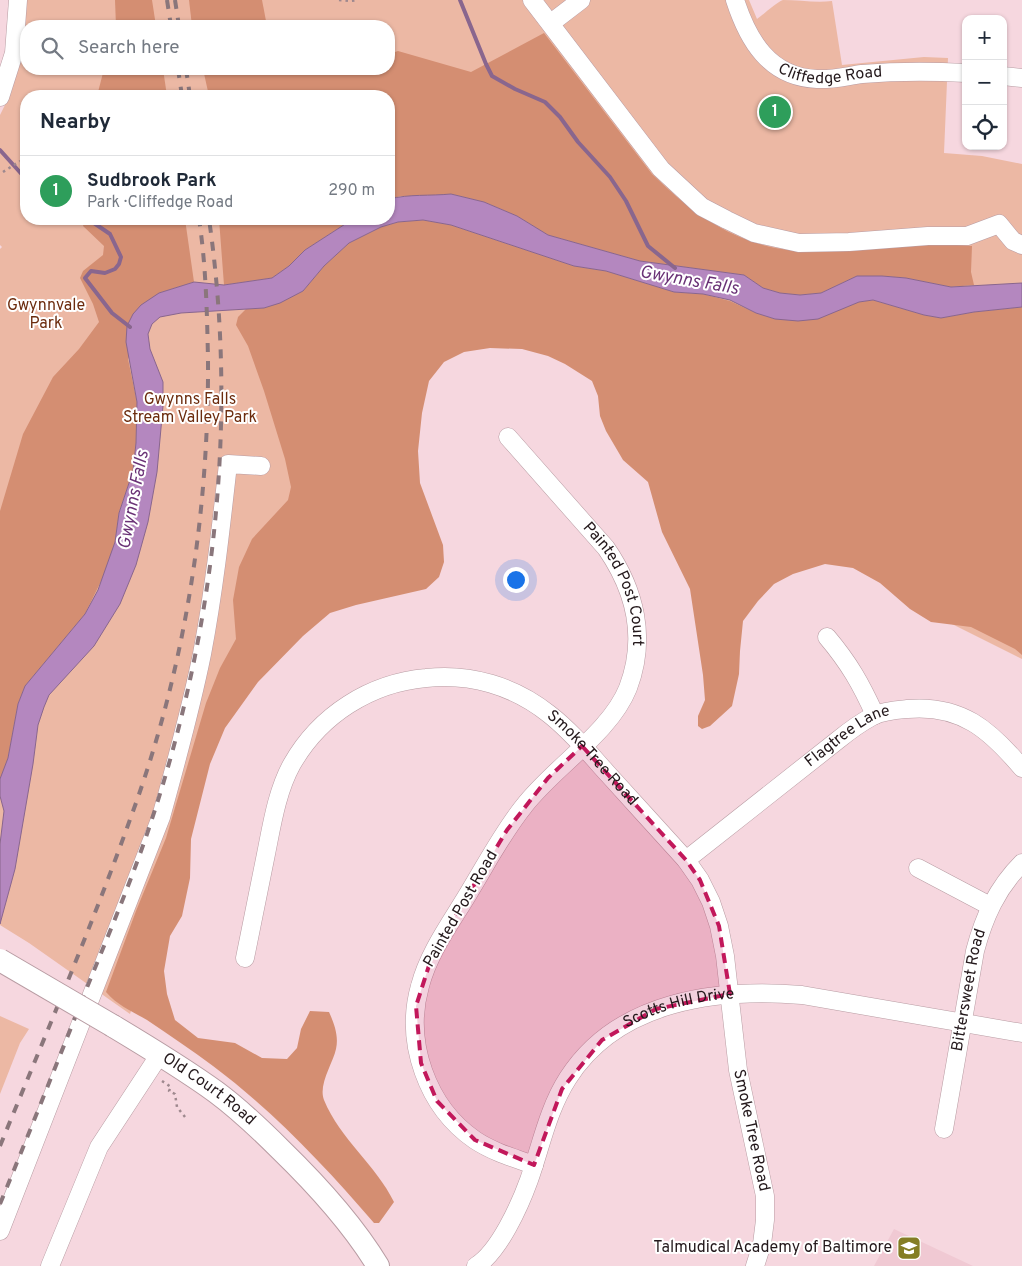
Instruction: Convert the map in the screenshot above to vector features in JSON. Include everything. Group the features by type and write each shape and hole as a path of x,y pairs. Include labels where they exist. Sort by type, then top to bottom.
{"main road":[{"name":"Old Court Road","path":"0,960 160,1054 218,1093 257,1126 315,1183 344,1218 378,1266"}],"street":[{"path":"0,97 14,52 18,0"},
{"path":"532,0 661,169 702,207 754,233 799,243 928,236 967,236 999,224 1013,242 1022,245"},
{"path":"551,23 581,0"},
{"name":"Cliffedge Road","path":"734,0 747,32 766,57 776,66 802,77 816,79 896,72 962,73"},
{"path":"1007,76 1022,78"},
{"name":"Painted Post Court","path":"508,438 606,548 625,580 632,601 638,645 628,687 620,704 608,721 582,746"},
{"path":"0,1231 161,817 202,654 222,525 228,464 261,466"},
{"path":"827,637 847,662 875,715"},
{"name":"Smoke Tree Road","path":"245,958 280,793 292,765 308,740 327,720 368,693 391,684 419,678 441,676 489,682 511,690 532,701 549,713 582,746 686,860 700,880 711,902 719,926 725,956 738,1070 765,1196 762,1244 755,1266"},
{"name":"Flagtree Lane","path":"686,860 838,740 875,715 916,708 948,712 964,717 994,737 1022,768"},
{"name":"Painted Post Road","path":"534,1165 492,1150 475,1140 449,1116 437,1100 426,1082 421,1063 416,1027 416,1006 420,986 433,953 507,830 524,806 548,778 582,746"},
{"name":"Bittersweet Road","path":"944,1130 975,951 982,926 1000,888 1022,863"},
{"path":"918,868 990,906"},
{"name":"Scotts Hill Drive","path":"479,1265 494,1248 515,1215 552,1111 562,1089 578,1064 602,1040 638,1016 675,1004 730,994 802,995 1022,1033"},
{"path":"50,1266 99,1147 160,1054"}],"path":[{"path":"340,0 350,2 358,0"},
{"path":"3,172 20,161"},
{"path":"162,1081 171,1087 169,1091 175,1094 177,1107 185,1117"}],"highlighted area":[{"path":"582,746 686,860 700,880 719,926 730,994 656,1009 602,1040 562,1089 534,1165 475,1140 437,1101 421,1063 416,1006 433,953 507,830 548,778"}],"shaded area":[{"path":"115,0 152,0 155,20 116,20"},
{"path":"189,0 262,0 266,20 191,20"},
{"path":"544,33 652,174 709,221 734,235 748,240 770,247 793,250 839,251 930,244 972,246 971,272 974,285 951,287 906,278 857,276 821,293 800,295 780,293 763,288 744,275 640,261 548,235 517,216 484,202 451,194 395,198 395,90 208,90 204,75 395,75 395,52 398,51 471,72"},
{"path":"102,75 164,75 166,90 99,90"},
{"path":"423,220 451,225 574,266 606,271 674,292 703,294 730,301 775,319 841,309 859,302 873,300 941,318 974,312 1022,307 1022,655 1015,649 971,627 931,622 910,609 880,583 853,568 825,564 793,574 774,584 743,621 739,674 732,706 710,726 702,729 698,726 698,716 705,700 703,675 690,589 662,532 648,482 623,460 606,431 600,416 598,396 592,381 548,356 522,349 490,348 464,352 444,362 429,381 422,413 418,451 420,483 443,545 444,562 439,577 426,589 330,613 303,636 258,682 225,728 210,764 191,839 190,878 182,916 170,936 164,971 167,994 175,1020 198,1038 235,1043 262,1058 287,1059 297,1048 301,1029 310,1011 329,1012 336,1030 337,1044 324,1081 324,1100 339,1127 378,1176 394,1202 379,1223 374,1223 298,1140 235,1083 147,1020 120,1005 106,992 166,838 206,703 220,668 236,639 233,600 239,567 252,539 288,500 291,487 285,459 264,391 248,346 236,325 238,317 246,309 264,308 303,291 324,266 349,243 381,227 395,225 398,222"},
{"path":"186,225 194,282 159,293 128,359 137,402 136,444 133,471 119,513 115,542 107,569 85,614 25,686 18,704 8,758 0,781 0,511 23,434 53,377 79,349 99,322 93,304 80,278 83,271 103,255 104,246 83,226"},
{"path":"219,225 344,225 305,250 289,266 272,278 224,285"},
{"name":"Talmudical Academy of Baltimore","path":"894,1229 973,1266 874,1266"}],"green space":[{"name":"Gwynns Falls Stream Valley Park","path":"25,0 749,0 757,19 783,0 832,1 842,65 924,57 948,58 944,153 982,156 1022,164 1022,659 932,614 469,287 216,715 156,941 130,1014 29,943 0,925 0,249 2,247 0,245 0,115 10,95 18,70 20,50 20,75 395,75 395,20 23,20"},
{"path":"0,1016 29,1029 20,1043 0,1094"}],"water":[{"name":"Gwynns Falls","path":"451,194 484,202 517,216 548,235 640,261 744,275 763,288 780,293 800,295 821,293 857,276 906,278 951,287 1022,283 1022,307 974,312 941,318 873,300 859,302 818,319 798,321 775,319 756,313 730,300 703,294 674,292 606,271 574,266 451,225 423,220 395,223 395,198"},
{"name":"Gwynns Falls","path":"344,225 388,225 349,243 324,266 303,291 280,303 264,308 181,313 160,317 152,324 148,334 150,349 163,382 163,406 157,472 148,522 136,565 120,604 94,646 49,695 44,707 38,725 15,869 0,924 0,844 4,811 0,796 0,779 8,758 18,704 25,686 85,614 98,590 115,542 119,513 133,471 137,402 126,342 127,326 133,314 141,305 159,293 194,282 224,285 272,278 289,266 305,250"}],"waterway":[{"path":"460,0 492,76 515,89 545,102 560,117 578,142 610,177 626,201 648,246 675,268"},
{"path":"0,150 20,172"},
{"path":"97,225 110,234 121,257 115,269 105,273 91,271 85,278 112,313 130,327"}],"railway":[{"path":"167,0 170,20"},
{"path":"175,0 178,20"},
{"path":"179,75 181,90"},
{"path":"187,75 189,90"},
{"path":"0,1146 117,856 151,759 180,647 198,532 204,475 207,417 207,306 200,225"},
{"path":"0,1204 137,863 173,749 191,675 205,599 215,524 220,447 221,371 217,295 210,225"}],"place":[{"name":"Sudbrook Park","path":"775,112"},
{"name":"Talmudical Academy of Baltimore","path":"909,1248"}],"park label":[{"name":"Gwynnvale Park","path":"46,315"}]}
